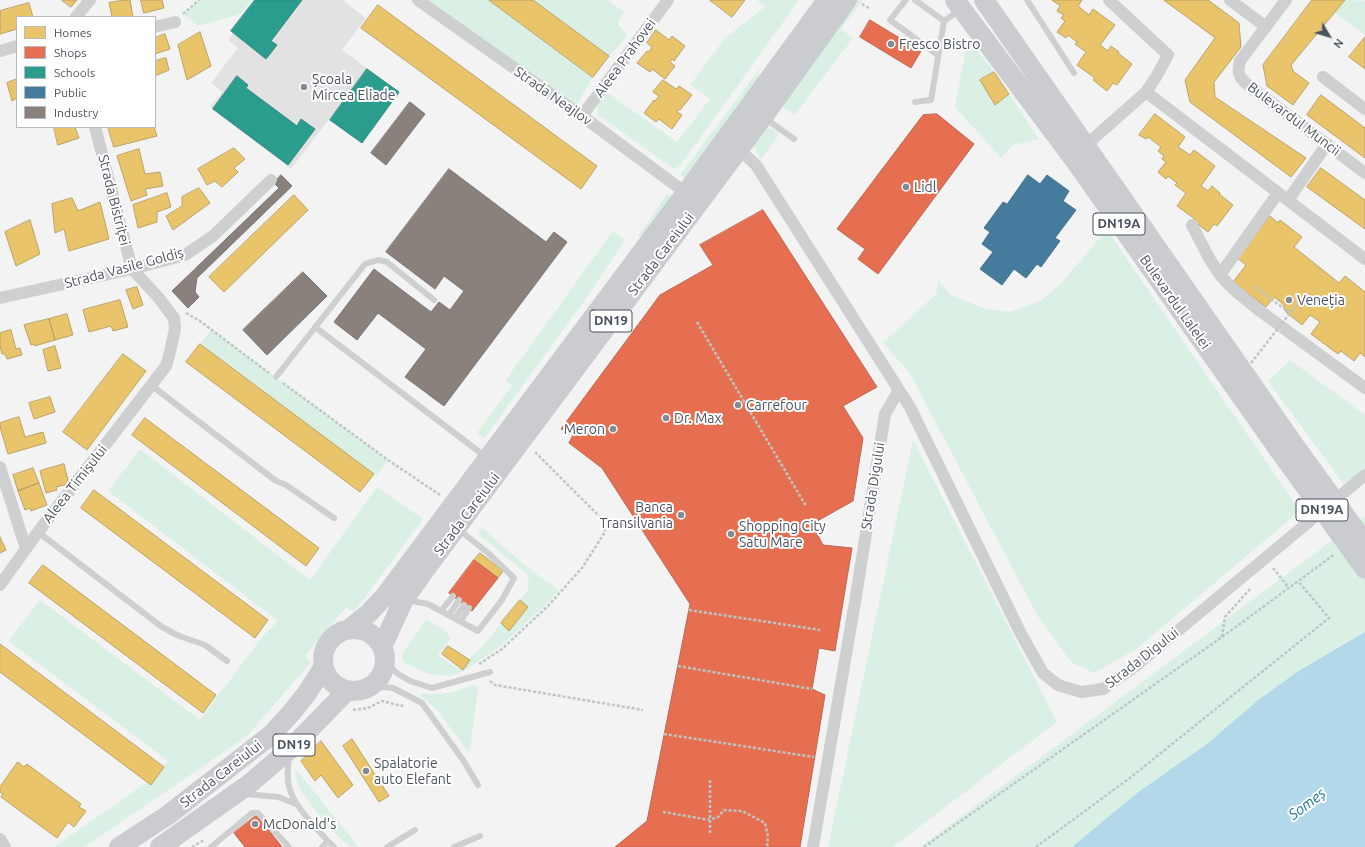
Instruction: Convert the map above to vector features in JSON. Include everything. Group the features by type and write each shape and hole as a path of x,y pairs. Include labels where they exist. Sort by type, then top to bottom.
{"main road":[{"name":"Strada Careiului","path":"349,629 368,614 385,596 686,193 827,0"},
{"name":"Strada Careiului","path":"383,654 403,601 763,117 847,0"},
{"name":"Bulevardul Lalelei","path":"984,0 1085,146 1286,446"},
{"name":"Bulevardul Lalelei","path":"958,4 1286,446"},
{"name":"DN19A","path":"1286,446 1365,543"},
{"name":"DN19A","path":"1286,446 1365,569"},
{"path":"349,629 359,629 368,633 376,639 383,654"},
{"name":"DN19","path":"324,668 322,658 325,648 331,639 339,633 349,629"},
{"name":"DN19","path":"371,686 381,675 383,654"},
{"name":"Strada Careiului","path":"119,847 168,815 271,735 308,693 324,668"},
{"path":"324,668 332,683 339,688 347,691 360,690 371,686"},
{"name":"Strada Careiului","path":"160,847 236,795 289,750 347,691"}],"street":[{"path":"77,16 90,0"},
{"name":"Strada Neajlov","path":"418,0 582,116 686,193"},
{"name":"Aleea Prahovei","path":"582,116 668,0"},
{"path":"1085,146 1146,92 1168,55 1109,0"},
{"path":"1230,0 1266,27"},
{"name":"Bulevardul Muncii","path":"1286,0 1240,61 1238,71 1240,78 1365,173"},
{"path":"156,27 175,22"},
{"path":"0,51 16,46"},
{"path":"1323,77 1365,109"},
{"path":"1146,92 1365,259"},
{"name":"Strada Bistriței","path":"95,128 132,269 158,297 174,318 175,329"},
{"path":"1220,275 1327,144"},
{"name":"Strada Digului","path":"739,149 756,165 900,390 910,407 1021,634 1043,673 1058,685 1081,692 1102,689 1138,664 1365,475"},
{"name":"Strada Vasile Goldiș","path":"0,298 132,269 185,255 213,236 271,180"},
{"path":"1192,225 1209,258 1220,275 1232,288 1260,311 1365,388"},
{"name":"Aleea Timișului","path":"0,585 38,532 166,366 175,329"},
{"name":"Strada Digului","path":"812,847 855,602 885,414 900,390"},
{"path":"0,467 26,549"},
{"path":"0,839 5,847"}],"lane":[{"path":"906,0 890,20 938,55"},
{"path":"915,0 944,21"},
{"path":"1027,0 1074,73"},
{"path":"915,102 932,100 944,21 958,4"},
{"path":"763,117 794,139"},
{"path":"276,377 366,264 378,260 387,262 434,300"},
{"path":"315,327 488,458"},
{"path":"151,385 276,481 286,485 334,518"},
{"path":"403,601 412,600 428,604 478,631 502,600 514,578 488,553 463,533 460,523"},
{"path":"38,532 162,627 179,636 205,645 227,660"},
{"path":"442,611 453,596"},
{"path":"455,618 464,604 455,618"},
{"path":"383,654 398,674 410,681 432,688 490,672"},
{"path":"371,686 393,688 422,703 463,760 478,785"},
{"path":"289,750 287,773 288,783 296,804 334,847"},
{"path":"236,795 246,794 278,797 296,804"},
{"path":"211,847 252,813 258,813 289,847"},
{"path":"387,847 415,830"},
{"path":"454,847 480,836"},
{"path":"322,847 328,841"}],"path":[{"path":"175,22 199,0"},
{"path":"1255,287 1290,313"},
{"path":"1251,363 1301,299"},
{"path":"182,311 200,321 388,460 443,496"},
{"path":"697,322 806,506"},
{"path":"473,668 502,649 550,605 582,568 605,532 605,522 535,452"},
{"path":"924,847 1222,637 1332,555"},
{"path":"1271,565 1289,588"},
{"path":"1036,847 1131,778 1329,618 1298,581"},
{"path":"689,610 820,630"},
{"path":"478,665 483,674 495,685 643,710"},
{"path":"678,666 812,689"},
{"path":"664,734 814,757"},
{"path":"710,780 710,834"},
{"path":"663,812 710,820 718,816 724,810 742,811 765,823 768,837 767,847"}],"shaded area":[{"name":"Școala Mircea Eliade","path":"259,0 342,0 366,18 342,50 400,93 362,143 330,118 291,169 210,107 222,92 211,83 238,48 228,40"}],"green space":[{"path":"199,0 252,0 241,14 198,26 184,14"},
{"path":"429,0 489,0 593,77 576,106"},
{"path":"533,0 608,0 624,12 617,23 628,36 609,56"},
{"path":"757,0 799,0 680,166 674,169 598,115 597,105 608,93 677,142 710,99 690,85 725,38 765,7"},
{"path":"853,0 863,0 841,29 853,38 795,115 781,106"},
{"path":"1345,0 1365,1 1365,35 1335,13"},
{"path":"967,42 973,45 994,72 980,80 1009,94 1039,139 1013,145 1001,158 955,107"},
{"path":"760,68 758,79 689,181 680,175"},
{"path":"772,128 779,135 761,159 752,145 764,129"},
{"path":"667,194 672,197 647,240 638,236"},
{"path":"1107,230 1300,511 1135,650 1094,673 1071,662 1037,615 909,372 883,343 937,293 938,279 951,295 983,308 1009,312 1041,301 1061,283"},
{"path":"613,231 625,240 590,293 484,439 477,433 512,385 505,381"},
{"path":"211,330 388,460 376,476 200,344"},
{"path":"1290,360 1365,415 1365,467 1345,486 1268,381"},
{"path":"913,440 1057,722 893,847 828,847"},
{"path":"140,449 310,580 377,487 423,519 354,612 346,607 305,656 311,662 247,736 85,847 54,847 157,775 168,761 8,641 40,600 200,720 262,637 278,621 108,491"},
{"path":"1365,516 1365,847 920,847"},
{"path":"482,528 531,570 559,590 501,646 462,672 451,676 428,674 403,662 402,654 426,619 443,629 451,638 438,655 458,669 482,647 528,590 529,583 527,574 478,534"},
{"path":"475,684 478,689 470,750 468,752 438,711 421,696 422,693 449,693"},
{"path":"295,768 359,847 351,846 345,843 316,811 299,787 296,779"}],"water":[{"name":"Someș","path":"1365,632 1365,847 1072,847 1137,793 1207,744 1257,701 1297,672"}],"building: Homes":[{"path":"62,0 77,0 71,7"},
{"path":"130,0 133,16 112,16 109,3"},
{"path":"141,0 162,0 164,8 144,13"},
{"path":"489,0 533,0 609,56 593,77"},
{"path":"710,0 745,0 732,17"},
{"path":"1052,0 1082,0 1078,6 1089,15 1093,9 1115,25 1100,45 1108,51 1111,46 1132,64 1117,85 1113,83 1107,91 1093,80 1095,78 1077,65 1086,52 1075,44 1077,42 1068,35 1066,38 1057,32 1065,21 1061,18 1064,15 1057,11 1060,6"},
{"path":"1164,0 1208,0 1239,23 1241,47 1214,82 1215,97 1306,158 1291,177 1190,102 1185,80 1215,38"},
{"path":"1312,0 1345,0 1291,65 1293,71 1309,83 1293,105 1267,86 1263,65"},
{"path":"29,3 33,16 16,16 16,29 0,34 0,11"},
{"path":"378,5 597,166 581,189 361,28"},
{"path":"656,30 669,40 672,36 685,46 674,61 672,59 670,62 675,66 665,79 652,69 650,72 637,63 647,51 649,52 652,47 647,43"},
{"path":"200,32 211,66 187,80 178,45"},
{"path":"165,34 170,49 156,54 156,38"},
{"path":"1365,37 1365,69 1349,57"},
{"path":"166,58 169,70 156,76 156,61"},
{"path":"994,72 1009,94 995,105 980,80"},
{"path":"16,79 16,99 12,101 7,83"},
{"path":"663,80 676,89 679,86 692,95 677,112 682,115 672,129 659,119 656,122 644,113 659,96 653,92"},
{"path":"1321,95 1365,128 1365,158 1307,115"},
{"path":"1155,114 1185,137 1178,147 1190,155 1194,150 1215,166 1201,186 1208,191 1212,186 1220,193 1219,194 1233,205 1217,226 1214,224 1208,232 1194,221 1195,219 1177,206 1186,193 1175,185 1177,183 1168,176 1166,179 1158,172 1166,162 1162,159 1164,156 1158,151 1161,147 1148,137 1146,139 1139,135"},
{"path":"54,128 75,128 79,138 58,145"},
{"path":"108,128 154,128 157,136 114,147"},
{"path":"234,148 245,159 234,168 238,172 222,187 215,181 207,185 198,169"},
{"path":"139,149 145,174 160,172 163,186 145,189 147,195 131,201 117,156"},
{"path":"1321,168 1365,200 1365,229 1307,187"},
{"path":"199,188 210,203 173,230 166,216 182,206 182,197"},
{"path":"167,193 171,207 157,212 157,222 138,228 133,205"},
{"path":"294,195 308,210 224,292 209,277"},
{"path":"72,198 78,211 100,202 109,239 69,251 64,229 55,233 52,204"},
{"path":"1270,216 1278,223 1280,220 1302,237 1294,247 1339,283 1345,276 1365,292 1365,357 1360,353 1354,361 1341,351 1338,354 1311,334 1320,322 1310,315 1302,325 1286,312 1283,304 1274,297 1266,307 1233,282 1246,265 1237,258"},
{"path":"30,220 40,254 16,266 5,232"},
{"path":"137,287 143,305 133,309 126,290"},
{"path":"120,300 128,327 113,331 111,326 89,332 83,310"},
{"path":"67,314 73,335 55,340 49,319"},
{"path":"49,319 55,340 35,346 34,344 31,345 24,325"},
{"path":"11,330 16,349 20,348 22,355 7,359 5,354 2,354 0,346 0,333"},
{"path":"200,344 374,474 360,492 186,362"},
{"path":"55,346 61,368 48,371 43,350"},
{"path":"123,354 146,371 87,450 63,432"},
{"path":"50,397 55,412 34,419 29,403"},
{"path":"19,417 25,437 43,432 46,443 8,454 0,423"},
{"path":"145,418 319,548 306,566 132,435"},
{"path":"64,464 69,484 56,487 57,490 46,493 40,471"},
{"path":"33,468 39,483 18,491 13,475"},
{"path":"39,483 47,505 31,511 30,508 25,510 18,491"},
{"path":"94,490 268,620 255,638 81,508"},
{"path":"0,537 6,550 0,553"},
{"path":"480,553 503,571 498,578 474,560"},
{"path":"43,565 216,695 203,713 29,583"},
{"path":"520,600 528,607 509,631 501,623"},
{"path":"0,644 164,767 151,785 0,672"},
{"path":"448,646 470,660 463,670 442,654"},
{"name":"Spalatorie auto Elefant","path":"352,739 389,796 379,802 343,746"},
{"path":"321,741 353,785 338,798 321,775 315,781 301,761"},
{"path":"18,762 24,767 27,764 81,804 79,807 86,811 74,827 68,822 57,838 1,797 3,794 0,792 0,787"}],"building: Shops":[{"name":"Fresco Bistro","path":"870,20 921,51 911,68 860,37"},
{"name":"Lidl","path":"937,114 974,144 878,274 858,259 865,249 837,229 923,115"},
{"name":"Shopping City Satu Mare","path":"763,210 877,387 843,406 863,438 853,501 812,524 823,545 852,548 835,651 819,648 812,689 825,695 800,847 615,847 647,821 690,604 602,468 569,443 573,435 561,429 660,295 713,265 700,245"},
{"path":"474,560 498,578 472,611 449,593"},
{"name":"McDonald's","path":"257,815 282,847 245,847 234,833"}],"building: Schools":[{"path":"255,0 302,0 271,41 277,45 266,59 231,31"},
{"path":"367,69 399,92 362,143 330,120"},
{"path":"237,76 248,85 246,88 297,126 301,119 315,129 288,165 213,109"}],"building: Public":[{"path":"1028,175 1040,184 1047,175 1069,191 1063,201 1076,210 1055,238 1060,241 1041,267 1037,264 1026,278 1014,269 1002,285 980,269 993,252 982,244 990,232 984,228 1003,202 1007,204"}],"building: Industry":[{"path":"410,102 425,114 386,165 371,153"},
{"path":"449,169 546,242 554,232 567,242 444,406 405,377 426,349 378,313 357,340 334,322 374,269 431,312 439,302 450,310 464,291 444,276 435,289 386,252"},
{"path":"281,175 292,186 197,278 195,292 199,297 188,308 172,291 279,188 274,183"},
{"path":"303,272 327,296 267,355 243,330"}],"place":[{"name":"Fresco Bistro","path":"891,44"},
{"name":"Școala Mircea Eliade","path":"304,87"},
{"name":"Lidl","path":"906,187"},
{"name":"Veneția","path":"1289,300"},
{"name":"Carrefour","path":"738,405"},
{"name":"Dr. Max","path":"666,418"},
{"name":"Meron","path":"613,429"},
{"name":"Banca Transilvania","path":"681,515"},
{"name":"Shopping City Satu Mare","path":"731,534"},
{"name":"Spalatorie auto Elefant","path":"366,771"},
{"name":"McDonald's","path":"255,824"}]}
